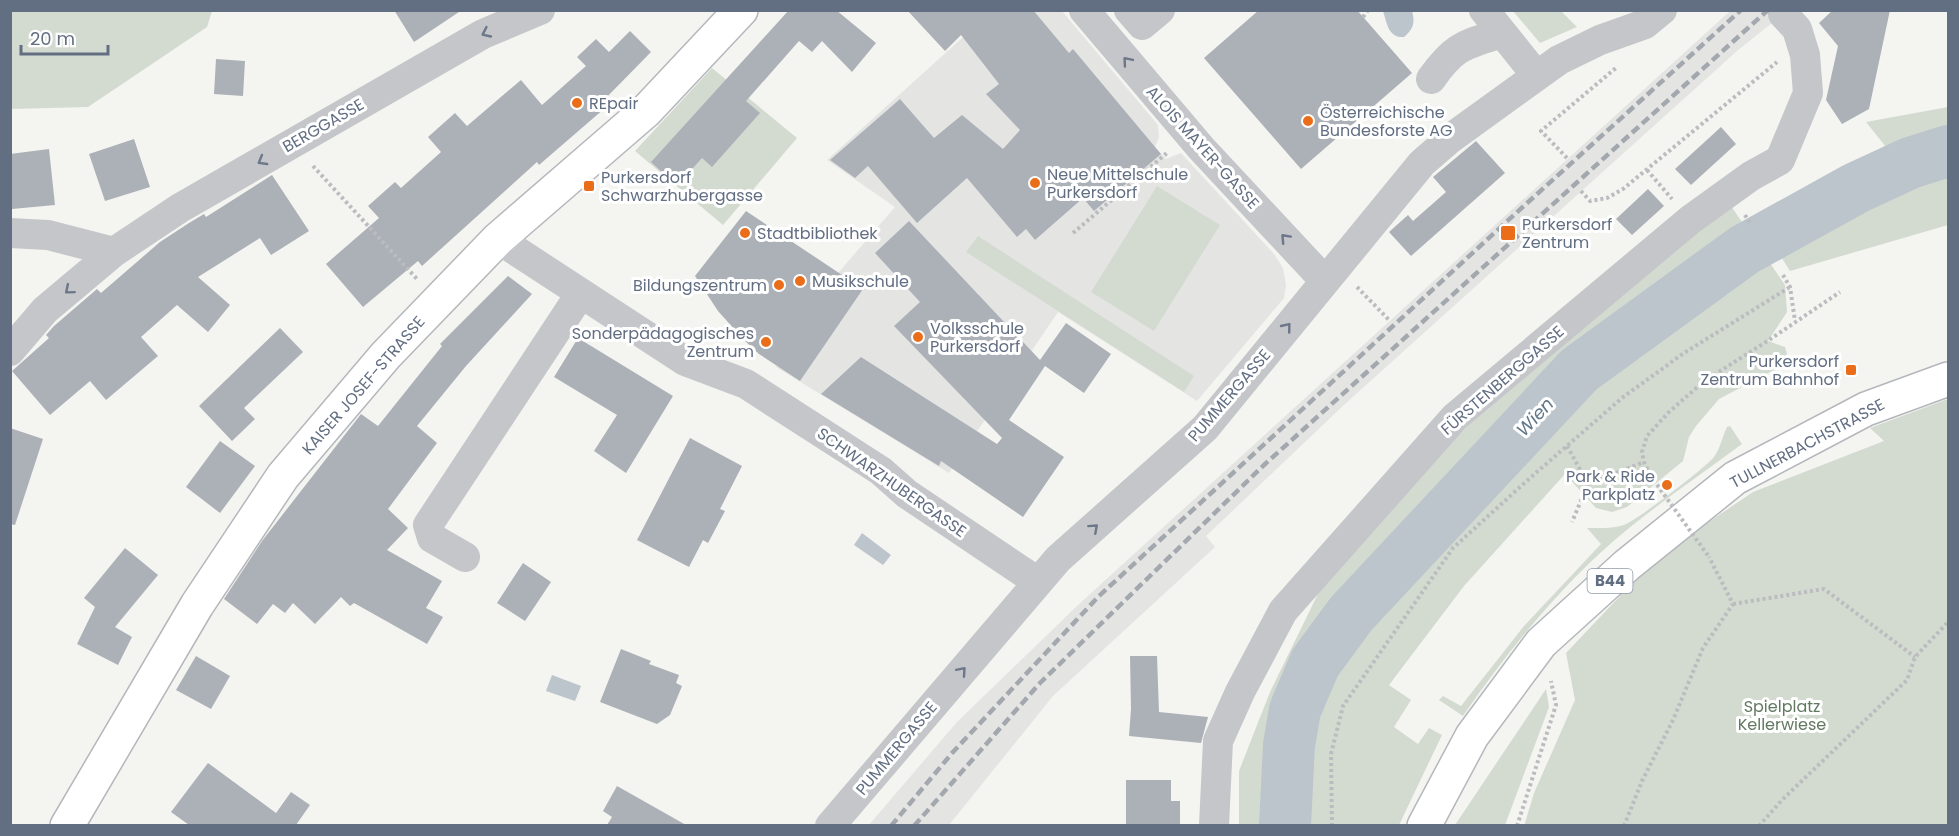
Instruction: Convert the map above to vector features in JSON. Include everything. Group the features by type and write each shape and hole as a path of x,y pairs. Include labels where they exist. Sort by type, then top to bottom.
{"main road":[{"name":"KAISER JOSEF-STRASSE","path":"67,825 197,605 284,476 386,355 498,238 646,111 741,10"},
{"name":"TULLNERBACHSTRASSE","path":"1424,825 1472,736 1541,643 1627,565 1736,478 1866,409 1948,379"}],"street":[{"name":"BERGGASSE","path":"10,351 45,310 114,252 180,208 483,33 540,10"},
{"path":"1129,10 1142,26 1160,10"},
{"name":"PUMMERGASSE","path":"830,825 1058,559 1205,428 1422,163 1451,138 1559,60 1600,40 1645,24 1662,10"},
{"name":"ALOIS MAYER-GASSE","path":"1088,12 1189,134 1325,281"},
{"name":"FÜRSTENBERGGASSE","path":"1214,825 1218,741 1240,692 1283,611 1455,417 1690,220 1751,176 1780,160 1808,93 1805,55 1797,29 1783,14"},
{"path":"1431,79 1445,59 1493,22 1536,75"},
{"path":"10,233 48,235 114,252"},
{"name":"SCHWARZHUBERGASSE","path":"498,238 684,361 746,384 881,471 907,494 1038,582"},
{"path":"465,557 432,538 428,525 581,293"}],"path":[{"path":"1363,17 1368,10"},
{"path":"1581,190 1590,201 1606,198 1623,189 1801,42"},
{"path":"1567,158 1541,131 1622,62"},
{"path":"1073,234 1189,134"},
{"path":"292,144 416,278"},
{"path":"1647,170 1664,190"},
{"path":"1745,215 1750,223"},
{"path":"1783,275 1790,287 1795,321"},
{"path":"1332,825 1331,753 1343,705 1453,548 1622,398 1684,353 1790,287"},
{"path":"1733,604 1709,557 1650,475 1642,452 1647,436 1668,413 1703,382 1840,292"},
{"path":"1363,294 1389,320"},
{"path":"1567,446 1588,484"},
{"path":"1572,522 1588,484 1644,462"},
{"path":"1624,825 1642,782 1673,720 1703,648 1733,604 1824,589 1916,657"},
{"path":"1759,825 1907,680 1916,657 1948,622"},
{"path":"1517,825 1556,705 1541,643"}],"shaded area":[{"name":"Neue Mittelschule Purkersdorf","path":"992,11 1062,11 1158,125 1159,137 1155,147 1166,159 1181,153 1274,254 1283,268 1286,285 1284,298 1197,401 1058,312 949,473 776,367 810,312 838,273 895,207 827,160"},
{"path":"1383,11 1412,11 1412,28 1404,37 1395,35 1389,29"},
{"path":"1730,11 1787,11 1737,51 1345,404 1206,536 1215,547 1053,696 949,825 868,826 957,722 1078,605"},
{"path":"862,533 891,555 883,565 854,545"},
{"path":"552,675 581,686 575,701 546,691"}],"green space":[{"path":"10,11 212,11 207,27 88,107 11,109"},
{"path":"1513,11 1561,11 1577,27 1540,43"},
{"path":"712,68 797,138 723,225 635,151"},
{"path":"1948,107 1948,225 1790,271 1758,220 1886,147 1866,122"},
{"path":"1157,186 1220,225 1154,331 1091,292"},
{"path":"1729,203 1785,285 1787,312 1768,341 1785,347 1787,354 1784,365 1719,399 1689,437 1683,461 1627,507 1612,512 1596,508 1565,474 1464,586 1389,685 1411,700 1394,727 1418,744 1429,728 1442,735 1399,825 1239,826 1239,771 1270,692 1334,561 1487,406"},
{"path":"978,236 1194,376 1184,392 966,252"},
{"name":"Spielplatz Kellerwiese","path":"1948,399 1948,825 1524,826 1534,793 1575,700 1566,653 1657,557 1753,492 1884,441 1870,428"},
{"path":"1730,426 1742,444 1629,528 1582,570 1539,616 1463,716 1439,700 1443,696 1461,706 1524,626 1601,544 1587,528 1610,528 1624,525 1655,505 1714,457 1727,427"},
{"path":"1546,689 1549,707 1505,825 1455,825"}],"building":[{"path":"394,10 462,10 414,42"},
{"path":"789,10 836,10 876,43 852,72 822,41 812,52 799,41 746,101 760,113 712,167 702,158 677,186 651,162"},
{"path":"907,10 1033,10 1069,53 1073,49 1161,154 1094,211 1083,198 1035,240 1026,229 1017,237 967,178 917,223 868,166 855,178 830,160 900,99 934,138 962,115 1003,149 1020,130 986,94 999,84 961,35 945,51"},
{"name":"Österreichische Bundesforste AG","path":"1259,10 1357,10 1412,73 1301,169 1204,58"},
{"path":"1833,10 1890,10 1869,109 1842,124 1826,100 1838,46 1819,23"},
{"path":"630,31 651,52 601,103 605,108 539,165 537,162 422,266 418,261 363,307 326,264 379,218 368,206 395,182 401,188 441,152 428,137 455,113 467,126 521,80 542,105 586,66 577,57 596,39 609,52"},
{"path":"216,59 245,61 243,96 214,94"},
{"path":"1721,127 1736,144 1691,185 1675,169"},
{"path":"134,139 150,187 105,201 89,154"},
{"path":"1476,141 1505,173 1411,256 1389,232 1408,215 1413,221 1446,192 1433,177"},
{"path":"49,149 55,205 12,209 10,154"},
{"path":"272,175 309,231 271,255 260,238 198,277 230,305 208,332 177,305 141,337 158,356 106,400 90,381 50,415 12,371 49,338 46,335 54,326 97,289 101,293 160,242 204,214 206,217"},
{"path":"1648,189 1664,206 1632,235 1616,219"},
{"name":"Bildungszentrum","path":"746,211 863,289 800,381 759,354 743,339 718,311 695,276"},
{"path":"909,221 1040,360 1066,323 1111,354 1084,393 1045,366 1009,420 1064,457 1023,517 941,461 939,466 821,394 861,357 997,444 1002,438 894,326 920,302 875,253"},
{"path":"508,276 532,294 466,366 417,426 437,443 388,509 408,528 387,550 442,581 426,608 443,617 427,644 354,603 350,606 341,597 315,624 293,603 285,613 273,604 257,624 224,599 262,541 361,414 378,426 442,346 440,344"},
{"path":"280,328 303,352 244,408 255,419 232,441 199,406"},
{"path":"578,338 673,396 626,473 594,451 617,415 554,377"},
{"path":"10,428 43,439 15,525 10,524"},
{"path":"690,438 742,466 720,509 725,511 708,543 703,540 689,567 637,540"},
{"path":"220,441 255,466 220,513 186,487"},
{"path":"125,548 158,575 115,627 132,637 118,665 77,644 95,607 84,598"},
{"path":"523,563 551,582 525,621 497,603"},
{"path":"621,649 651,661 649,664 679,675 676,683 682,686 670,715 657,724 600,702"},
{"path":"196,656 230,676 211,709 176,690"},
{"path":"1130,656 1157,656 1159,712 1208,717 1201,743 1129,736"},
{"path":"208,763 276,813 291,792 310,805 296,825 189,825 171,812"},
{"path":"1126,780 1171,780 1171,801 1180,801 1180,825 1126,825"},
{"path":"617,786 686,825 607,825 612,817 603,811"}],"waterway":[{"name":"Wien","path":"1285,826 1289,745 1295,710 1315,663 1351,614 1579,370 1744,250 1856,188 1910,163 1948,151"}],"railway":[{"path":"891,826 953,752 1099,596 1741,10"},
{"path":"914,826 1040,683 1264,465 1768,10"}],"place":[{"name":"REpair","path":"577,103"},
{"name":"Österreichische Bundesforste AG","path":"1308,121"},
{"name":"Neue Mittelschule Purkersdorf","path":"1035,183"},
{"name":"Purkersdorf Schwarzhubergasse","path":"589,186"},
{"name":"Stadtbibliothek","path":"745,233"},
{"name":"Purkersdorf Zentrum","path":"1508,233"},
{"name":"Musikschule","path":"800,281"},
{"name":"Bildungszentrum","path":"779,285"},
{"name":"Volksschule Purkersdorf","path":"918,337"},
{"name":"Sonderpädagogisches Zentrum","path":"766,342"},
{"name":"Purkersdorf Zentrum Bahnhof","path":"1851,370"},
{"name":"Park & Ride Parkplatz","path":"1667,485"}]}
